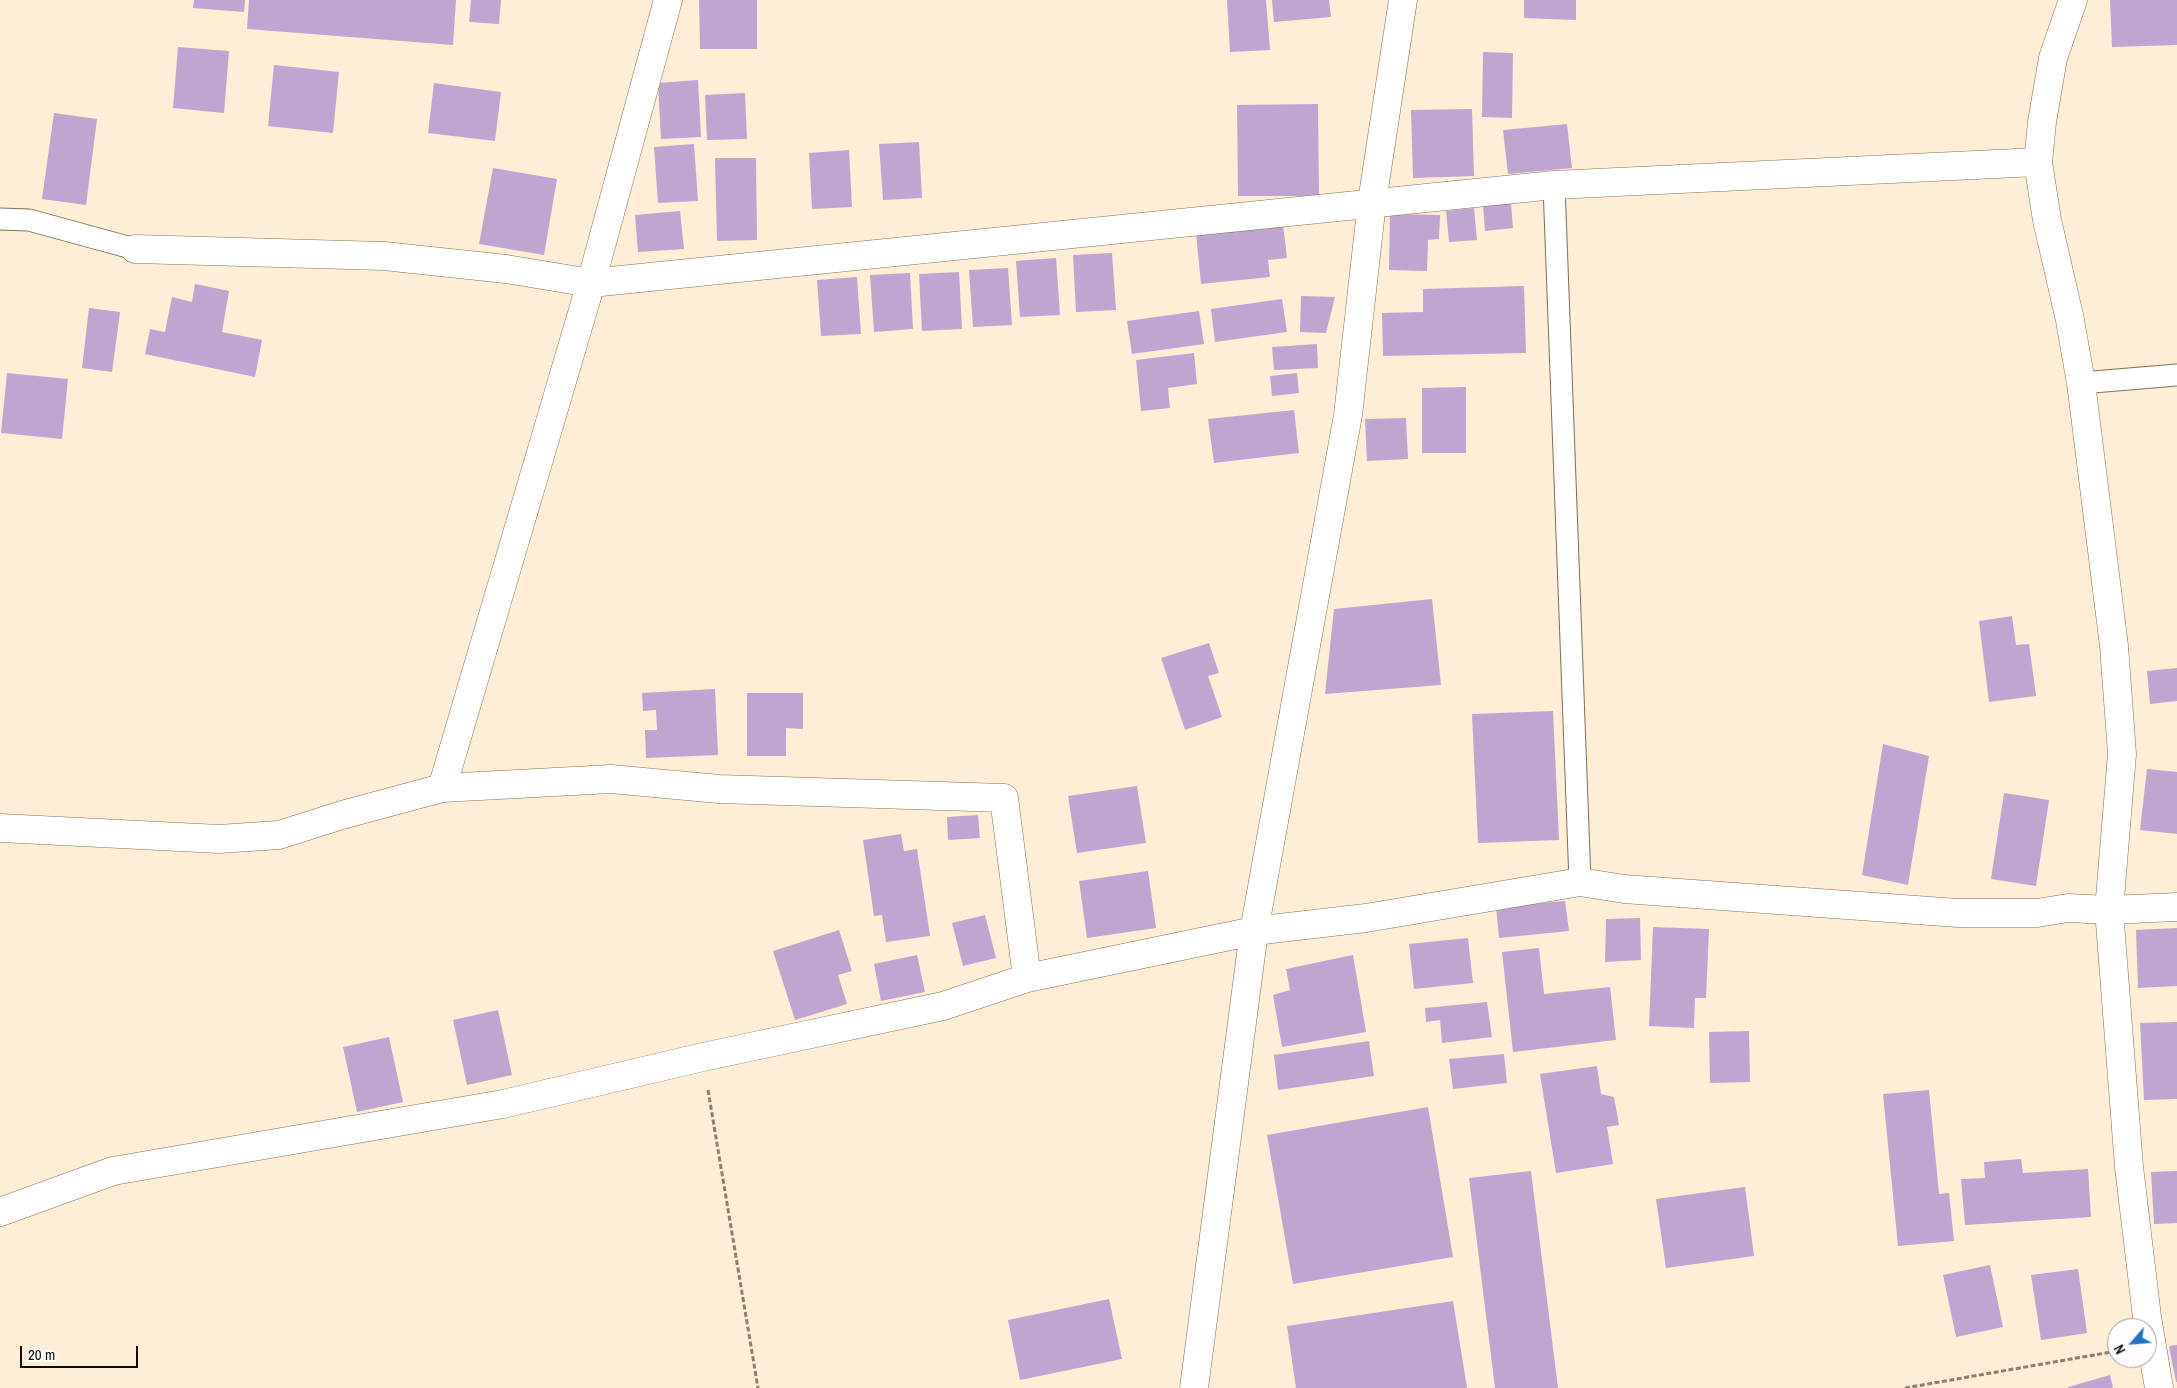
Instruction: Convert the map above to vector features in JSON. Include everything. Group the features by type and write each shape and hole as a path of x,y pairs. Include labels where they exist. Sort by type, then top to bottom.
{"street":[{"path":"442,788 591,282 668,0"},
{"path":"1194,1388 1254,931 1348,415 1372,202 1403,0"},
{"path":"2073,0 2053,58 2042,122 2038,162 2047,220 2070,320 2081,383 2114,646 2122,754 2109,910 2128,1167 2147,1317 2159,1388"},
{"path":"135,249 384,256 506,269 591,282 1554,185 2038,162"},
{"path":"0,828 219,839 279,835 342,814 442,788 611,779 719,790 1004,798 1027,978"},
{"path":"0,1212 114,1170 503,1104 703,1057 942,1006 1027,978 1254,931 1366,918 1580,882 1624,889 1958,913 2037,913 2068,908 2109,910 2177,907"}],"lane":[{"path":"1554,185 1580,882"},
{"path":"0,219 29,220 135,249"},
{"path":"2081,383 2177,375"}],"path":[{"path":"703,1057 758,1388"},
{"path":"1905,1388 2107,1353"}],"building":[{"path":"194,0 245,0 244,12 193,8"},
{"path":"249,0 456,0 453,45 247,29"},
{"path":"471,0 501,0 499,24 469,22"},
{"path":"699,0 757,0 757,49 700,49"},
{"path":"1227,0 1266,0 1270,50 1230,52"},
{"path":"1272,0 1329,0 1331,17 1274,22"},
{"path":"1524,0 1576,0 1576,20 1524,18"},
{"path":"2110,0 2177,0 2177,45 2112,47"},
{"path":"178,47 229,51 224,113 173,108"},
{"path":"1483,52 1513,53 1512,118 1482,117"},
{"path":"274,65 339,72 333,133 268,126"},
{"path":"698,80 701,137 661,139 658,83"},
{"path":"434,83 501,92 495,141 428,133"},
{"path":"745,93 747,139 707,140 705,95"},
{"path":"1318,104 1319,196 1238,196 1237,105"},
{"path":"1472,109 1474,176 1413,178 1411,110"},
{"path":"54,113 97,119 86,205 42,199"},
{"path":"1567,124 1572,168 1508,174 1503,130"},
{"path":"919,142 922,198 883,200 879,144"},
{"path":"694,144 698,201 658,203 654,147"},
{"path":"849,150 852,207 812,209 809,153"},
{"path":"715,158 756,158 757,240 717,241"},
{"path":"493,168 557,179 544,255 479,244"},
{"path":"1511,203 1513,228 1485,231 1483,206"},
{"path":"1474,208 1477,240 1449,242 1446,211"},
{"path":"680,211 684,249 638,252 635,215"},
{"path":"1390,214 1440,215 1439,239 1428,240 1427,271 1389,270"},
{"path":"1283,224 1287,258 1268,260 1270,277 1201,284 1196,233"},
{"path":"1112,253 1116,310 1076,312 1073,255"},
{"path":"1056,258 1060,315 1020,317 1016,261"},
{"path":"1008,268 1012,325 973,327 969,270"},
{"path":"959,272 962,329 922,331 919,274"},
{"path":"910,273 913,329 874,332 870,275"},
{"path":"857,277 861,334 821,336 817,280"},
{"path":"195,284 229,291 222,332 262,340 255,377 145,354 150,329 165,332 172,297 192,302"},
{"path":"1524,286 1526,353 1383,356 1382,313 1423,312 1423,289"},
{"path":"1301,296 1335,297 1326,333 1300,332"},
{"path":"1282,299 1287,332 1215,342 1211,309"},
{"path":"89,308 120,312 112,372 82,368"},
{"path":"1199,311 1204,344 1132,354 1127,321"},
{"path":"1317,344 1318,368 1274,370 1272,347"},
{"path":"1194,353 1197,384 1168,388 1170,408 1141,411 1136,360"},
{"path":"7,373 68,379 62,439 1,433"},
{"path":"1297,373 1299,393 1272,396 1270,376"},
{"path":"1466,387 1466,453 1422,453 1422,388"},
{"path":"1294,410 1299,453 1214,463 1208,419"},
{"path":"1406,418 1408,459 1367,461 1365,419"},
{"path":"1432,599 1441,685 1325,694 1334,609"},
{"path":"2012,616 2016,645 2029,644 2036,696 1989,702 1979,621"},
{"path":"1209,643 1219,673 1208,676 1222,717 1185,730 1161,658"},
{"path":"2177,668 2177,701 2150,704 2147,671"},
{"path":"715,689 718,755 646,758 645,730 657,730 656,710 643,711 642,693"},
{"path":"747,693 803,693 803,729 786,728 786,756 747,756"},
{"path":"1553,711 1559,840 1478,843 1472,714"},
{"path":"1883,744 1929,756 1908,885 1862,875"},
{"path":"2147,769 2177,772 2177,834 2140,830"},
{"path":"1137,786 1146,843 1077,853 1068,796"},
{"path":"2004,793 2049,800 2036,886 1991,879"},
{"path":"978,815 980,838 948,840 947,817"},
{"path":"901,834 904,851 917,849 930,936 886,942 882,915 874,916 863,840"},
{"path":"1148,871 1156,928 1087,938 1079,881"},
{"path":"1565,901 1569,931 1499,938 1496,907"},
{"path":"985,915 996,958 963,966 952,923"},
{"path":"1640,918 1641,960 1605,962 1606,919"},
{"path":"1653,927 1709,929 1706,998 1695,998 1694,1028 1649,1026"},
{"path":"2177,928 2177,986 2138,988 2136,930"},
{"path":"839,930 852,971 838,975 847,1004 795,1020 773,951"},
{"path":"1468,938 1473,983 1414,989 1409,944"},
{"path":"1539,948 1544,994 1610,987 1616,1040 1513,1052 1502,952"},
{"path":"917,955 925,992 881,1001 874,964"},
{"path":"1353,955 1366,1032 1282,1047 1273,995 1290,990 1286,969"},
{"path":"1487,1002 1492,1037 1442,1043 1440,1020 1426,1022 1425,1008"},
{"path":"498,1010 512,1075 467,1085 453,1020"},
{"path":"2177,1022 2177,1099 2144,1100 2140,1023"},
{"path":"1749,1031 1750,1082 1710,1083 1709,1032"},
{"path":"389,1037 403,1102 357,1112 343,1047"},
{"path":"1369,1041 1374,1076 1278,1090 1274,1055"},
{"path":"1504,1054 1507,1083 1453,1089 1449,1059"},
{"path":"1597,1066 1601,1094 1614,1097 1619,1125 1607,1127 1613,1164 1556,1173 1540,1074"},
{"path":"1929,1090 1939,1194 1949,1193 1954,1241 1898,1246 1883,1094"},
{"path":"1428,1107 1453,1257 1293,1284 1267,1135"},
{"path":"2021,1159 2023,1173 2088,1169 2091,1217 1965,1225 1961,1179 1985,1178 1984,1162"},
{"path":"1531,1171 1558,1388 1495,1388 1469,1178"},
{"path":"2177,1171 2177,1223 2154,1224 2151,1172"},
{"path":"1745,1187 1754,1256 1666,1268 1656,1199"},
{"path":"1990,1265 2003,1327 1956,1337 1943,1275"},
{"path":"2078,1269 2087,1333 2041,1340 2031,1275"},
{"path":"1109,1299 1122,1359 1020,1380 1008,1320"},
{"path":"1453,1301 1467,1388 1296,1388 1287,1326"},
{"path":"2177,1345 2177,1382 2176,1382 2169,1346"},
{"path":"2110,1375 2113,1388 2068,1388 2068,1387"}]}
